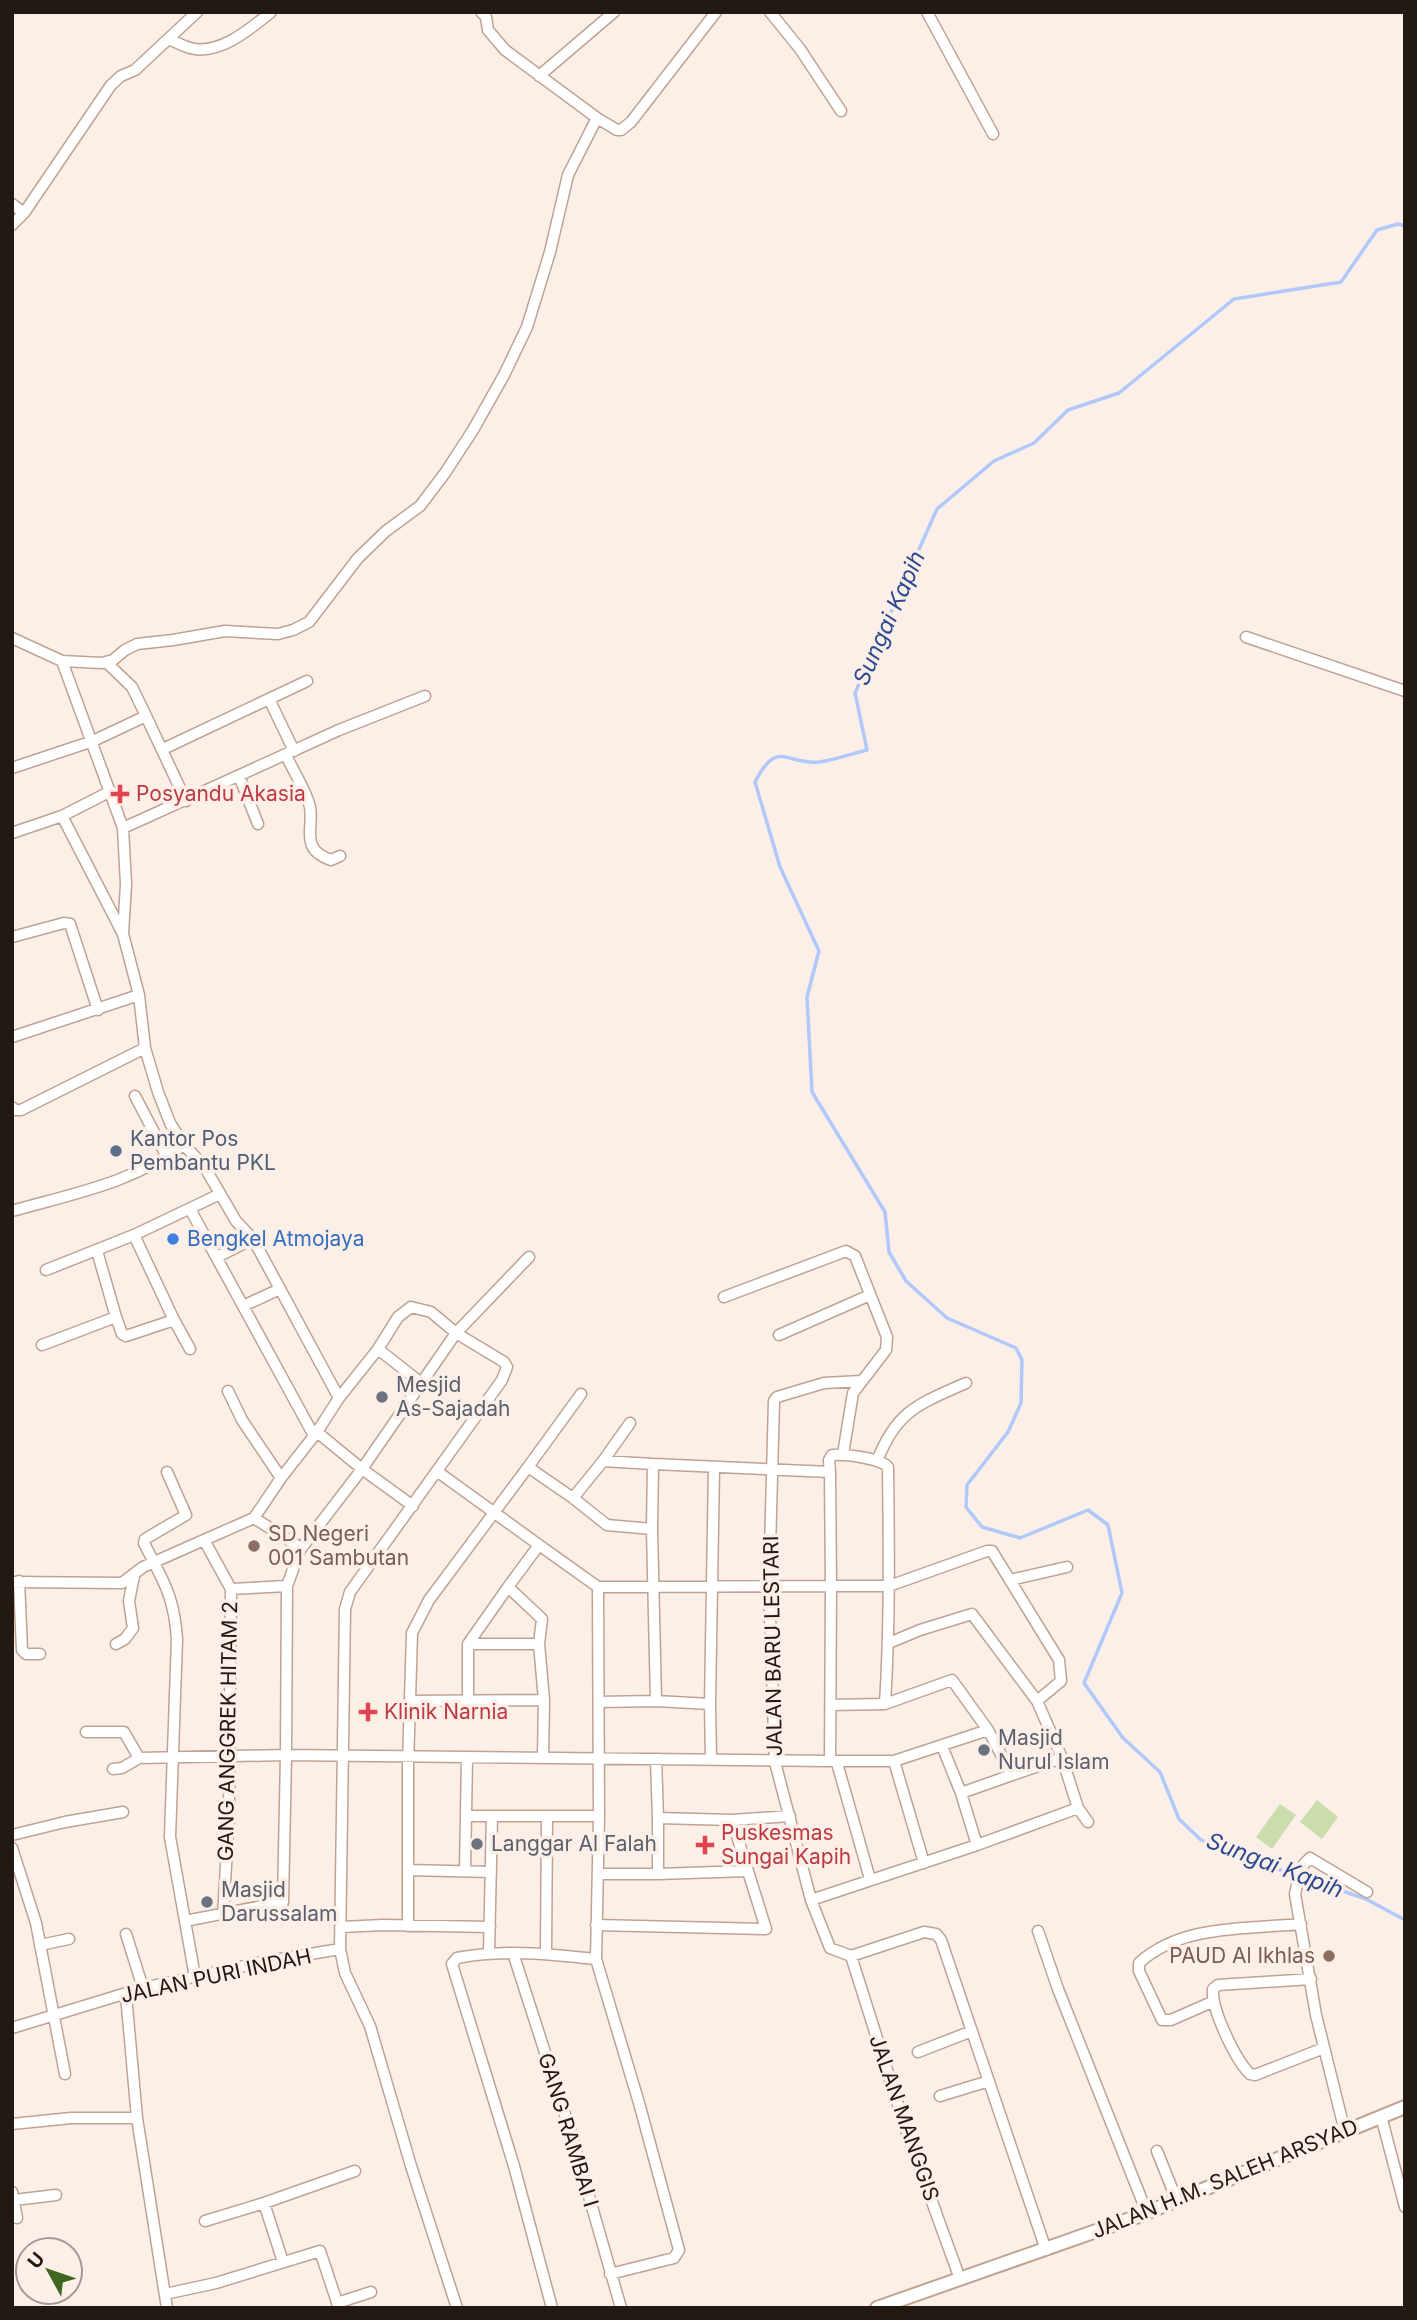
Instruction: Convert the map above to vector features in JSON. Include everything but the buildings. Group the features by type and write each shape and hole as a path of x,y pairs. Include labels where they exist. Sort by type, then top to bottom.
{"street":[{"path":"12,225 24,213 111,85 121,76 135,70 197,12"},
{"path":"169,38 190,48 207,50 253,27 271,12"},
{"path":"539,76 614,12"},
{"path":"486,14 488,30 505,50 597,118 621,130 631,122 705,17 716,12"},
{"path":"770,12 800,49 841,111"},
{"path":"927,12 993,134"},
{"path":"12,638 62,660 106,662 137,644 225,631 278,634 309,622 358,558 386,531 420,506 445,474 473,430 527,327 550,252 568,175 597,118"},
{"path":"12,204 24,213"},
{"path":"1245,637 1405,691"},
{"path":"62,660 123,828 126,884 123,934"},
{"path":"106,662 132,687 186,801"},
{"path":"163,749 306,681"},
{"path":"123,828 339,730 425,696"},
{"path":"269,699 310,807 308,831 311,842 327,859 340,856"},
{"path":"12,768 93,741 146,716"},
{"path":"239,776 258,824"},
{"path":"12,832 62,816 111,791"},
{"path":"62,816 123,934 139,995 145,1048 166,1112 184,1145 204,1166 236,1221 253,1239 339,1398"},
{"path":"12,937 64,923 70,924 98,1010"},
{"path":"12,1037 139,995"},
{"path":"12,1107 22,1110 145,1048"},
{"path":"135,1096 167,1157"},
{"path":"12,1211 128,1178 184,1145"},
{"path":"46,1270 134,1235 220,1194"},
{"path":"190,1209 315,1433 412,1506"},
{"path":"134,1235 190,1349"},
{"path":"217,1256 253,1239"},
{"path":"97,1251 122,1334 126,1336 174,1320"},
{"path":"724,1297 846,1251 855,1256 887,1344 886,1350 861,1381 850,1405 843,1454"},
{"path":"184,1921 284,1902 288,1586 300,1550 362,1468 456,1333 529,1257"},
{"path":"243,1306 280,1289"},
{"path":"779,1335 870,1295"},
{"path":"40,1654 26,1654 22,1650 16,1582 122,1583 143,1567 254,1518 339,1398 378,1349 398,1317 411,1307 431,1312 456,1333 504,1362 506,1371 502,1380 347,1600 340,1950 345,1973 370,2026 457,2308"},
{"path":"42,1345 116,1317"},
{"path":"378,1349 421,1383"},
{"name":"JALAN BARU LESTARI","path":"850,1956 829,1946 811,1899 775,1762 769,1587 771,1469 775,1398 824,1383 861,1381"},
{"path":"877,1461 889,1433 903,1417 966,1382"},
{"path":"228,1391 260,1449 281,1478"},
{"path":"408,1926 412,1633 429,1600 581,1394"},
{"path":"573,1498 629,1423"},
{"path":"870,1879 834,1762 831,1705 830,1457 843,1454 877,1461 888,1467 889,1643 885,1704"},
{"path":"603,1461 830,1472"},
{"path":"653,1464 656,1701"},
{"path":"528,1467 607,1525 652,1528"},
{"path":"711,1759 714,1467"},
{"path":"167,1472 186,1515 144,1541 144,1544 156,1563 171,1597 175,1614 177,1639 170,1845 195,1977"},
{"path":"438,1472 598,1587 889,1586 990,1550 1059,1660 1062,1672 1059,1685 1037,1701"},
{"path":"254,1518 300,1550"},
{"path":"204,1540 231,1589 288,1586"},
{"path":"467,1700 468,1644 540,1545"},
{"path":"1010,1580 1067,1567"},
{"path":"116,1644 125,1639 133,1628 129,1601 134,1576"},
{"path":"508,1587 542,1618 540,1644 544,1700 543,1757"},
{"path":"598,1587 599,1874 596,1959 679,2250 674,2258 610,2274"},
{"name":"GANG ANGGREK HITAM 2","path":"223,1915 229,1816 231,1589"},
{"path":"889,1643 971,1614 1037,1701 1062,1758 1078,1808 1088,1822"},
{"path":"468,1644 540,1644"},
{"path":"831,1705 885,1704 953,1680 988,1730 1012,1775"},
{"path":"410,1701 544,1700"},
{"path":"599,1702 710,1704"},
{"path":"113,1769 122,1768 138,1758 229,1755 894,1761 988,1730"},
{"path":"86,1732 124,1732 138,1758"},
{"path":"942,1746 961,1793 977,1845"},
{"path":"961,1793 1062,1758"},
{"path":"465,1870 467,1759"},
{"path":"656,1759 658,1874"},
{"path":"894,1761 924,1863"},
{"path":"811,1899 977,1845 1078,1808"},
{"path":"12,1835 122,1812"},
{"path":"466,1816 599,1816"},
{"path":"489,1952 492,1816"},
{"path":"545,1953 547,1816"},
{"path":"657,1818 732,1820 790,1816"},
{"path":"596,1926 766,1929 732,1820"},
{"path":"12,1848 36,1923 65,2074"},
{"path":"1345,2132 1324,2048 1296,1891 1304,1864 1309,1858 1367,1892"},
{"path":"408,1870 491,1872"},
{"path":"599,1874 747,1871"},
{"path":"1212,2002 1171,2020 1162,2020 1138,1966 1143,1959 1163,1947 1193,1935 1301,1924"},
{"path":"341,1927 490,1927"},
{"path":"1038,1931 1058,1989 1147,2213"},
{"path":"850,1956 924,1933 936,1934 941,1940 1046,2250"},
{"path":"126,1934 142,1988"},
{"path":"40,1945 69,1939"},
{"name":"JALAN PURI INDAH","path":"12,2028 142,1988 262,1962 340,1950"},
{"path":"552,2308 514,2166 452,1964 457,1958 489,1952 545,1953 596,1959"},
{"name":"GANG RAMBAI I","path":"513,1953 570,2130 621,2308"},
{"name":"JALAN MANGGIS","path":"850,1956 906,2130 960,2279"},
{"path":"1311,1979 1217,1985 1213,1989 1212,2002 1224,2030 1250,2074 1255,2075 1324,2048"},
{"path":"126,1995 137,2118 167,2308"},
{"path":"918,2052 972,2031"},
{"path":"940,2096 989,2081"},
{"name":"JALAN H.M. SALEH ARSYAD","path":"877,2308 1147,2213 1405,2107"},
{"path":"1381,2116 1405,2207"},
{"path":"12,2124 71,2118 137,2118"},
{"path":"1157,2151 1177,2201"},
{"path":"205,2221 355,2171"},
{"path":"17,2218 13,2196 56,2195"},
{"path":"264,2203 284,2262"},
{"path":"165,2294 216,2283 320,2251 338,2305 371,2292"}],"green space":[{"path":"1317,1800 1338,1817 1322,1839 1300,1822"},
{"path":"1280,1804 1296,1815 1272,1849 1256,1837"}],"waterway":[{"name":"Sungai Kapih","path":"1405,226 1398,224 1377,230 1341,282 1234,299 1119,393 1068,410 1034,443 994,461 937,509 855,693 867,750 819,762 776,757 763,769 755,782 780,867 819,951 807,997 812,1092 885,1212 889,1252 906,1281 947,1318 1016,1348 1022,1360 1021,1403 1008,1432 967,1485 966,1507 982,1527 1020,1538 1088,1510 1108,1525 1122,1593 1084,1683 1123,1738 1160,1772 1179,1819 1201,1840 1366,1899 1405,1920"}],"place":[{"name":"Posyandu Akasia","path":"120,794"},
{"name":"Kantor Pos Pembantu PKL","path":"116,1151"},
{"name":"Bengkel Atmojaya","path":"173,1239"},
{"name":"Mesjid As-Sajadah","path":"382,1397"},
{"name":"SD Negeri 001 Sambutan","path":"254,1546"},
{"name":"Klinik Narnia","path":"368,1712"},
{"name":"Masjid Nurul Islam","path":"984,1750"},
{"name":"Langgar Al Falah","path":"477,1844"},
{"name":"Puskesmas Sungai Kapih","path":"705,1845"},
{"name":"Masjid Darussalam","path":"207,1902"},
{"name":"PAUD Al Ikhlas","path":"1329,1956"}]}
